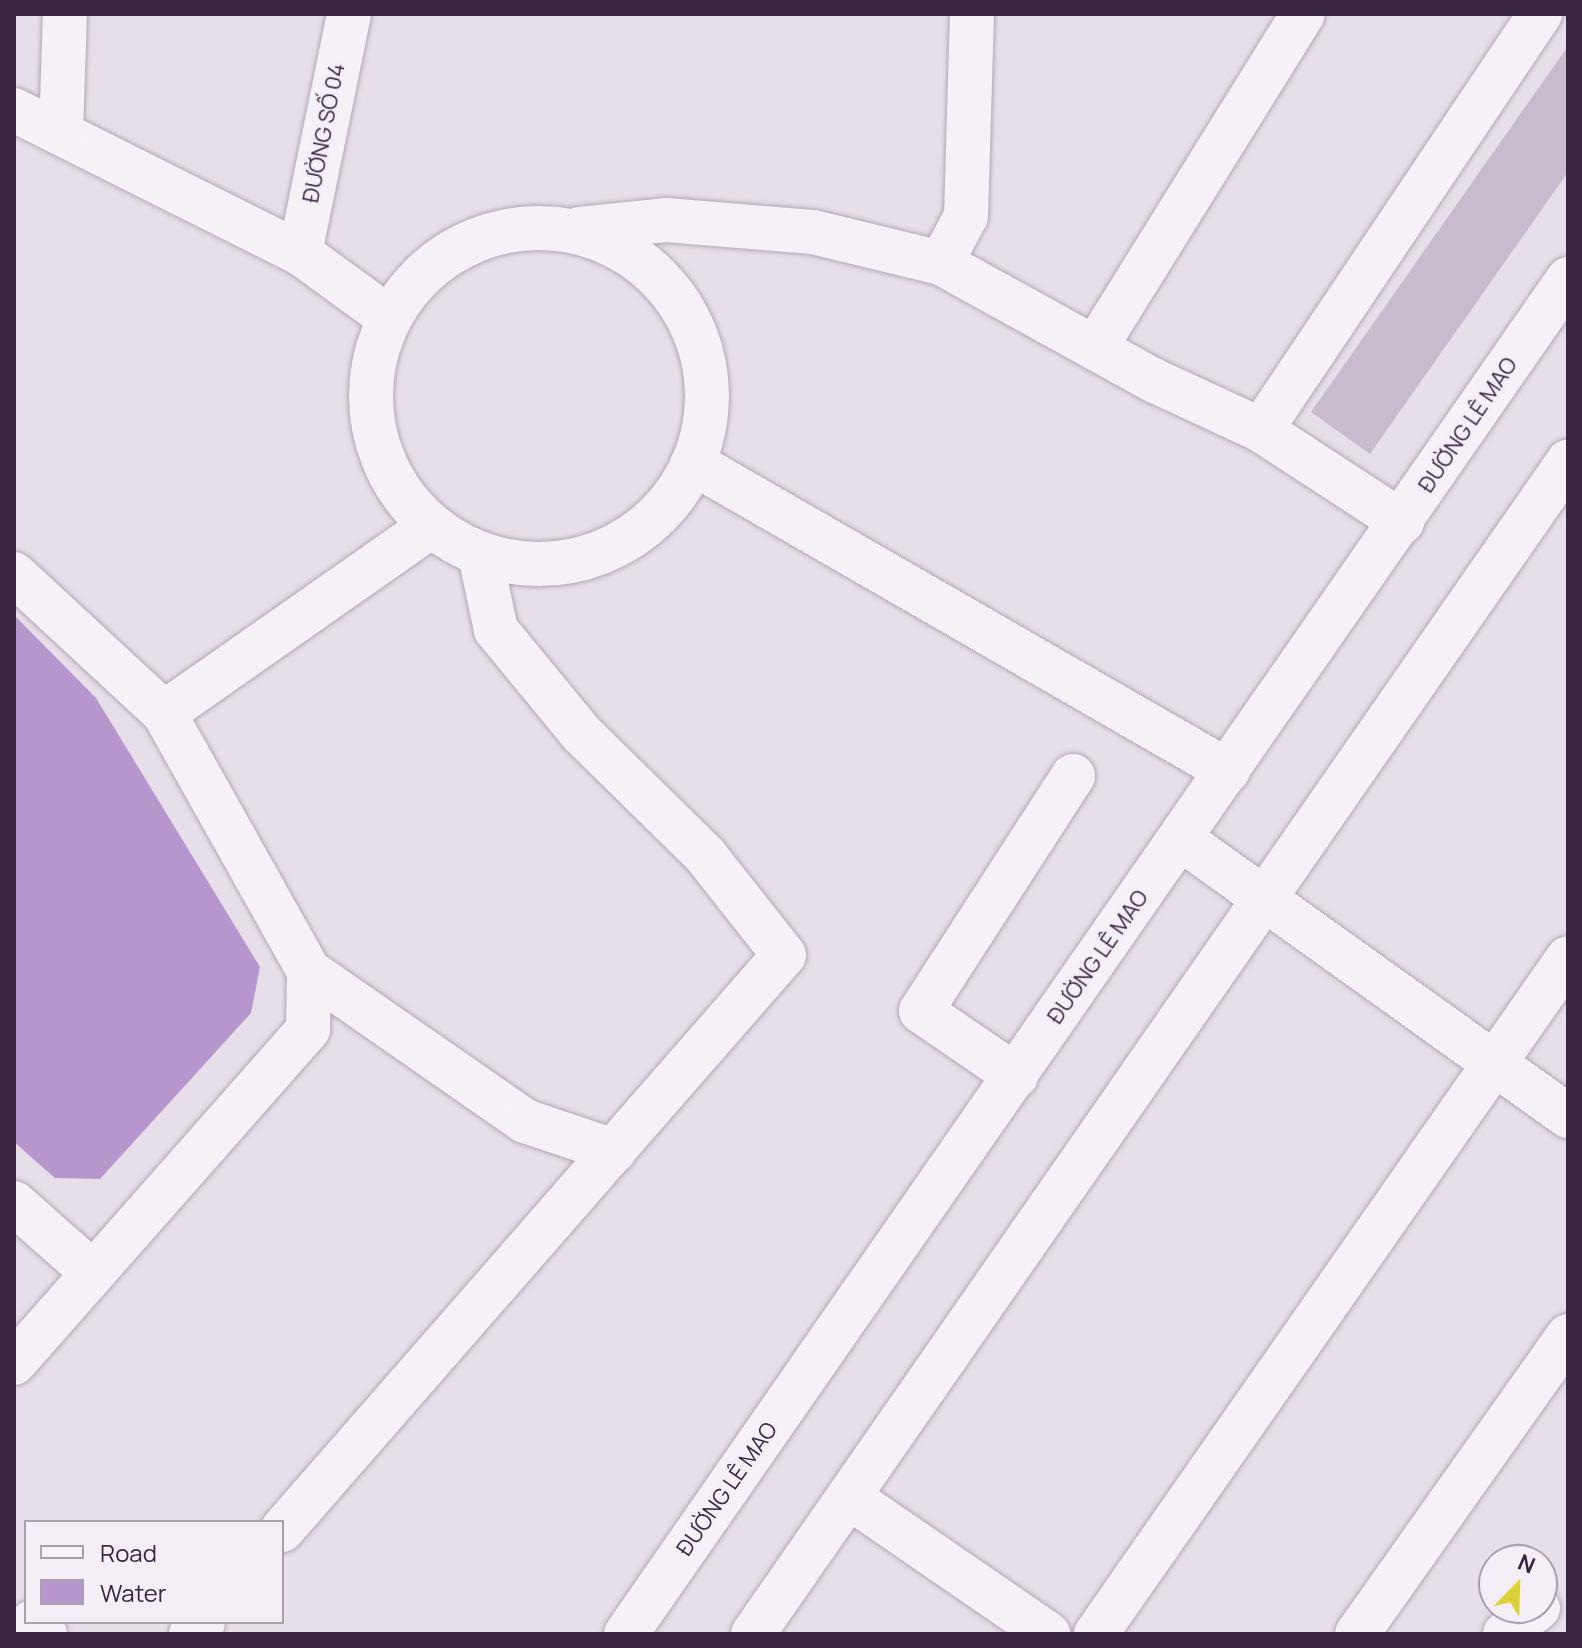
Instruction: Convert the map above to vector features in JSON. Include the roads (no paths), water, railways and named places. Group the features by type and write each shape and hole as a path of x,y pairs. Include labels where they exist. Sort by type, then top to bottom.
{"street":[{"path":"61,133 65,14"},
{"name":"ĐƯỜNG SỐ 04","path":"300,253 349,14"},
{"path":"941,263 966,216 972,14"},
{"path":"1095,348 1303,14"},
{"path":"1261,430 1540,14"},
{"path":"17,116 61,133 300,253 388,317"},
{"path":"570,230 621,248 653,273 693,326 709,377 705,434 683,487 645,530 594,557 537,565 480,555 431,526 393,482 373,429 371,372 388,317 421,274 465,243 516,228 570,230 666,220 813,232 941,263 1095,348 1261,430 1402,522"},
{"name":"ĐƯỜNG LÊ MAO","path":"626,1634 1402,522 1568,279"},
{"path":"693,463 1228,771"},
{"path":"753,1634 1263,901 1561,485"},
{"path":"164,713 431,526"},
{"path":"284,1528 784,955 705,855 581,733 496,630 480,555"},
{"path":"14,574 164,713 309,971 525,1121 614,1151"},
{"path":"1016,1076 921,1011 1073,776"},
{"path":"1181,839 1491,1068 1568,1116"},
{"path":"1096,1634 1568,958"},
{"path":"14,1363 308,1029 309,971"},
{"path":"14,1203 93,1273"},
{"path":"1357,1634 1568,1336"},
{"path":"849,1497 1048,1634"}],"water":[{"path":"14,615 96,698 260,967 251,1013 100,1179 55,1178 14,1142"}]}
